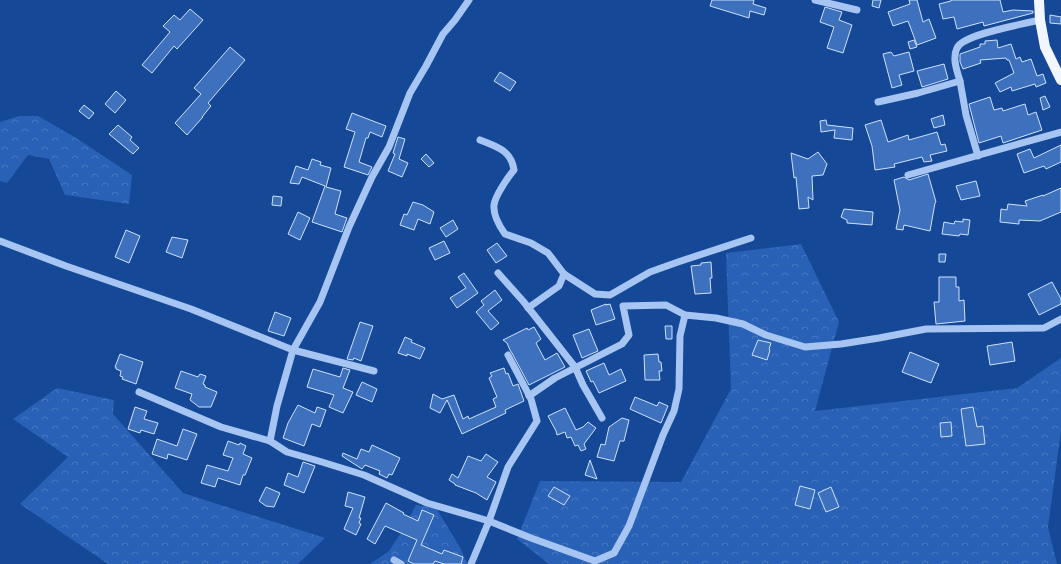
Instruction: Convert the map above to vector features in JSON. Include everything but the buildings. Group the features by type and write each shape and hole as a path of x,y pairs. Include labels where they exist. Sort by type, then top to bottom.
{"main road":[{"path":"1039,0 1040,20 1045,47 1061,80"}],"street":[{"path":"270,441 277,406 293,350 320,302 349,227 372,177 389,147 410,93 443,34 469,0"},
{"path":"815,0 857,10"},
{"path":"978,156 966,116 954,56 957,47 975,36 1040,20"},
{"path":"878,102 918,93 960,81"},
{"path":"908,175 1061,132"},
{"path":"480,140 506,151 513,163 514,170 505,181 494,205 498,223 505,234 531,243 548,253 564,274 595,294 610,295 650,272 751,238"},
{"path":"0,241 66,266 191,308 293,350 374,371"},
{"path":"498,273 575,367 583,385 602,418"},
{"path":"528,308 559,286 564,274"},
{"path":"529,396 555,378 622,344 629,335 623,306 666,305 686,314 716,318 743,324 766,334 805,347 841,344 926,329 1044,328 1061,319"},
{"path":"139,392 221,427 270,441 286,452 364,475 426,503 489,521 595,561 614,553 629,526 663,435 674,410 679,389 680,336 686,314"},
{"path":"472,564 508,467 537,421 529,396 508,355"},
{"path":"394,560 401,564"}],"green space":[{"path":"19,116 38,116 73,136 132,175 129,204 65,195 49,159 28,155 7,183 0,181 0,122"},
{"path":"801,244 839,322 815,411 1017,388 1061,358 1061,431 1048,527 1057,564 549,564 517,539 540,481 681,482 731,389 726,253"},
{"path":"57,388 114,400 113,414 183,493 325,538 298,564 108,564 20,504 68,457 13,419"},
{"path":"416,505 436,508 461,549 467,564 370,564 389,551 404,528"}]}
